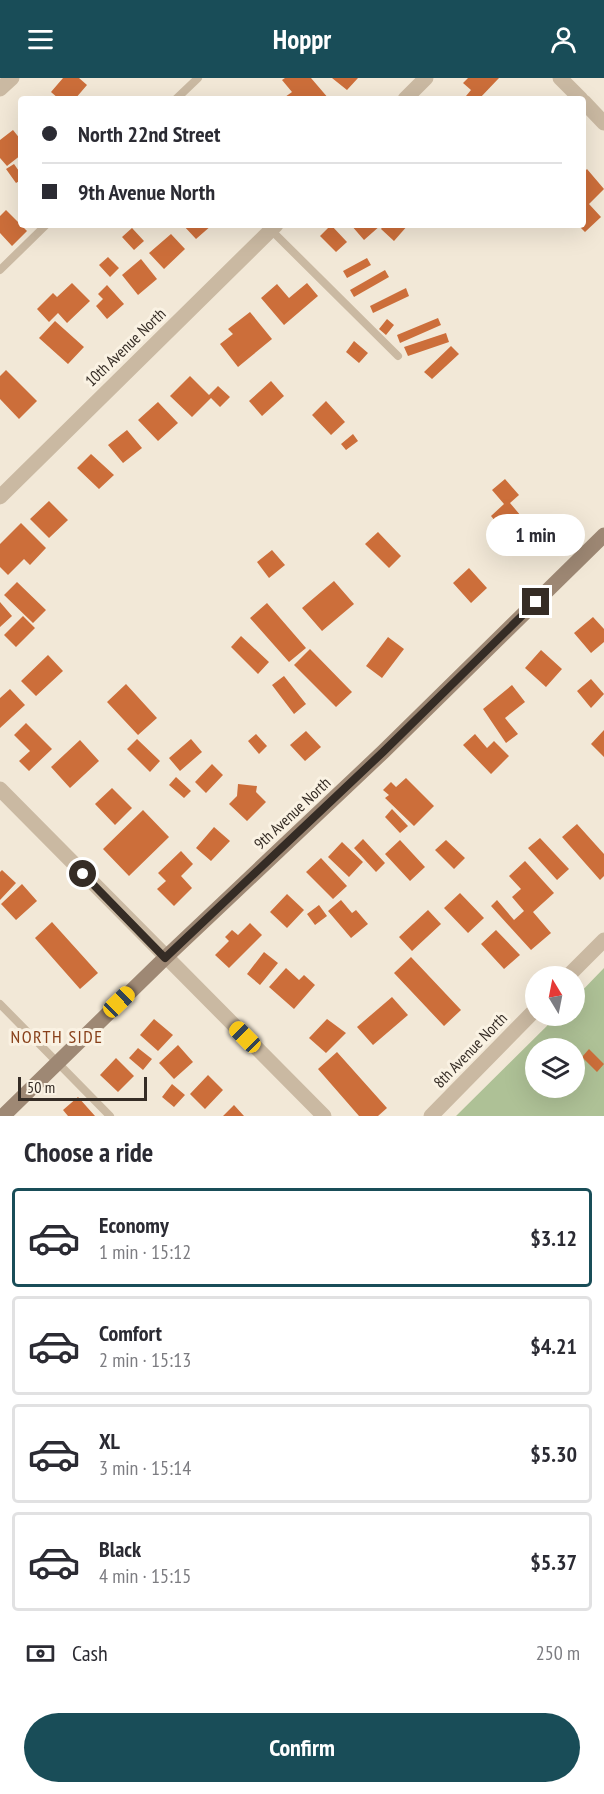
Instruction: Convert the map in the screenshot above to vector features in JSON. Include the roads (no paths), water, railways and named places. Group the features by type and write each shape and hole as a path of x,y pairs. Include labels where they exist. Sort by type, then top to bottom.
{"street":[{"path":"0,89 12,78"},
{"path":"408,96 426,78"},
{"path":"560,78 578,96"},
{"path":"586,104 604,123"},
{"name":"10th Avenue North","path":"0,496 273,228"},
{"name":"9th Avenue North","path":"3,1116 165,958 383,752 604,535"},
{"path":"0,789 324,1116"},
{"path":"577,966 604,940"},
{"name":"8th Avenue North","path":"431,1116 525,1020"}],"lane":[{"path":"179,96 198,78"},
{"path":"0,270 43,228"},
{"path":"275,228 398,356"},
{"path":"0,1004 110,1116"}],"district":[{"name":"NORTH SIDE","path":"57,1036"}]}
